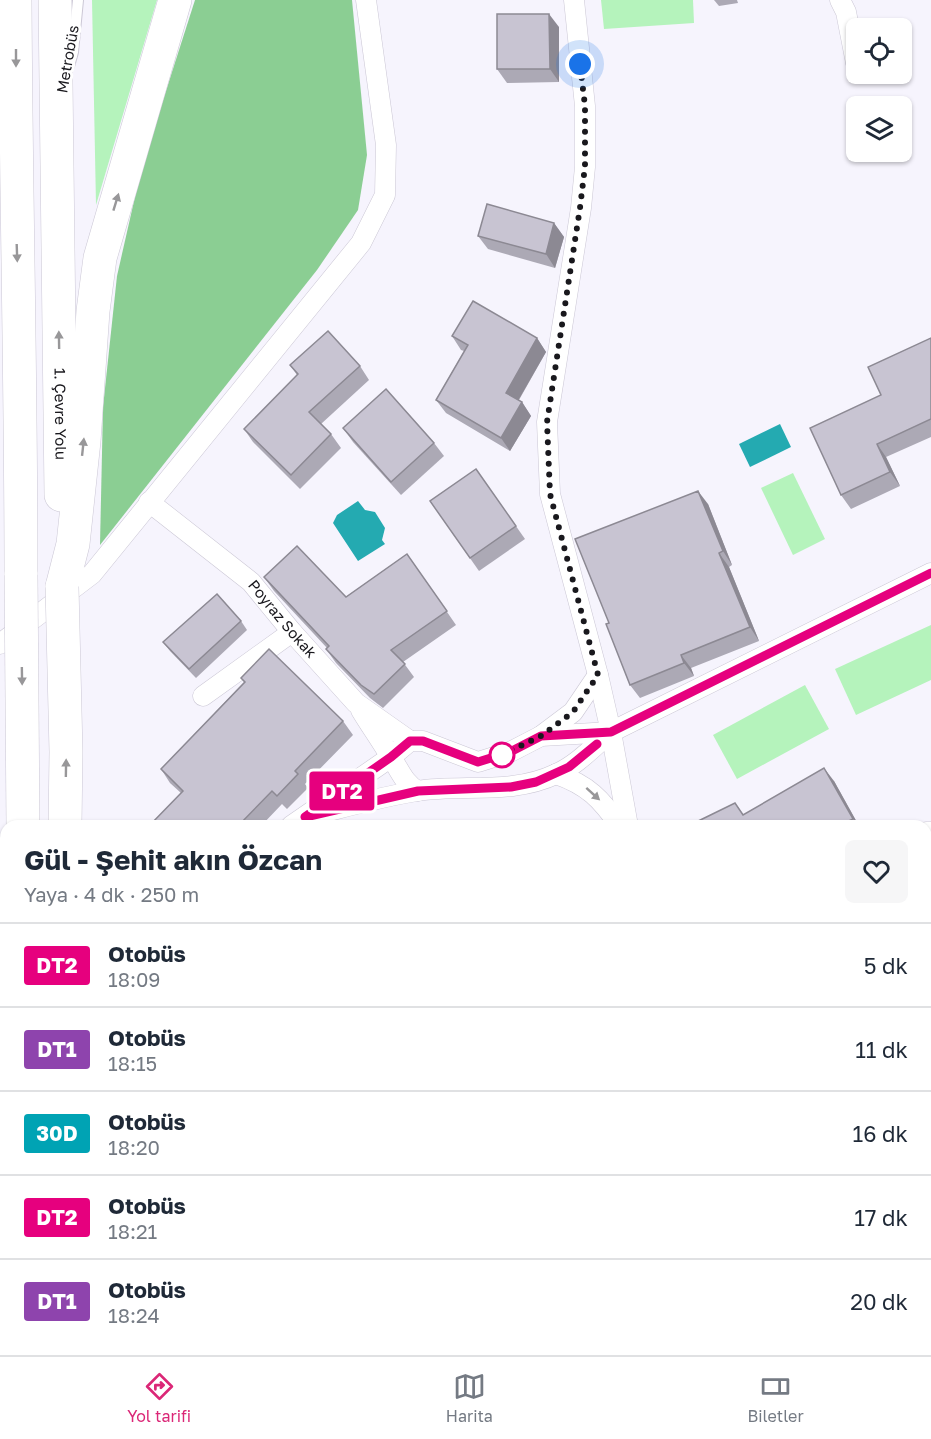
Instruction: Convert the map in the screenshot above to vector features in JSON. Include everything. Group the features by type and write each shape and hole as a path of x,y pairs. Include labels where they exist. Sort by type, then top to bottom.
{"highway":[{"path":"15,0 21,385 23,820"},
{"name":"1. Çevre Yolu","path":"55,0 65,820"},
{"path":"62,587 73,544 84,441 93,311 100,258 175,0"},
{"path":"0,419 6,491 21,575"}],"street":[{"path":"0,644 92,574 361,243 385,195 386,145 366,0"},
{"path":"574,0 585,106 585,166 547,422 550,494 598,675 627,820"},
{"path":"840,0 847,18"},
{"name":"Poyraz Sokak","path":"149,502 251,582 292,632 356,703 410,741"},
{"path":"306,820 418,791 511,787 536,782 569,767 611,732 931,573"},
{"path":"203,696 292,632"},
{"path":"301,820 391,757 410,741 423,741 478,762 510,752 541,736 573,712 598,675"},
{"path":"356,703 391,757 401,777 410,787 418,791"},
{"path":"541,736 611,732"},
{"path":"556,774 577,781 596,795 615,820"}],"lane":[{"name":"Metrobüs","path":"56,118 73,52 78,0"}],"green space":[{"path":"92,0 157,0 96,205"},
{"path":"195,0 352,0 367,155 358,210 317,270 100,545 103,407 117,276 142,166"},
{"path":"601,0 693,0 694,23 604,29"},
{"path":"793,473 825,539 793,555 761,488"},
{"path":"931,625 931,680 856,715 835,669"},
{"path":"805,685 829,729 737,779 713,735"}],"water":[{"path":"780,424 791,447 750,467 739,444"},
{"path":"358,501 365,510 375,512 385,528 382,540 385,544 358,561 333,523 337,515"}],"building":[{"path":"497,14 549,14 550,69 497,69"},
{"path":"487,204 554,223 546,254 478,236"},
{"path":"473,301 537,338 506,393 522,402 501,438 436,400 468,345 452,336"},
{"path":"328,331 360,366 309,412 331,434 291,475 244,429 298,374 290,365"},
{"path":"931,338 931,419 877,444 890,472 841,495 810,428 881,395 868,367"},
{"path":"386,389 434,443 391,482 343,428"},
{"path":"476,469 516,526 470,558 430,501"},
{"path":"698,491 723,551 719,553 750,627 681,655 684,663 630,685 606,624 609,623 575,539"},
{"path":"297,546 346,597 407,554 447,611 391,650 405,664 374,694 361,685 326,649 329,646 264,577"},
{"path":"217,594 241,621 189,669 163,642"},
{"path":"269,649 343,721 295,771 298,774 277,796 272,791 244,820 155,820 183,791 161,769 245,682 241,678"},
{"path":"824,768 853,819 700,820 735,803 743,815"}],"bus line":[{"name":"DT2","path":"597,744 569,767 536,782 511,787 418,791 305,817 391,757 410,741 423,741 478,762 510,752 541,736 611,732 931,573"}],"route":[{"path":"502,755 541,736 573,712 598,675 550,494 547,422 585,166 585,106 580,64"}]}
